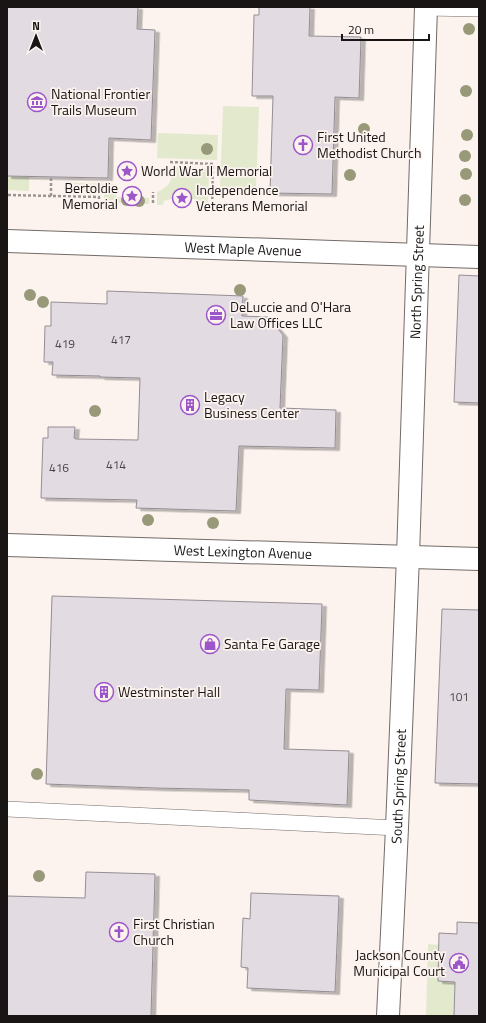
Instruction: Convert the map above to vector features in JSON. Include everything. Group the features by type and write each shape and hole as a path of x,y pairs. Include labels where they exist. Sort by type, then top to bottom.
{"street":[{"name":"North Spring Street","path":"408,556 426,7"},
{"name":"West Maple Avenue","path":"7,241 479,257"},
{"name":"West Lexington Avenue","path":"7,545 479,559"},
{"name":"South Spring Street","path":"388,1016 408,556"}],"lane":[{"path":"426,7 479,9"},
{"path":"7,809 397,828"}],"path":[{"path":"170,162 213,164 212,212"},
{"path":"51,177 51,196"},
{"path":"153,192 153,203"},
{"path":"8,195 99,197 99,208"}],"green space":[{"path":"223,106 259,107 256,190 220,189"},
{"path":"158,133 218,135 217,160 157,158"},
{"path":"173,167 209,168 208,208 202,207 201,201 187,198 164,201 163,205 157,205 157,192 165,188 170,182"},
{"path":"7,176 29,177 29,191 7,190"},
{"path":"74,183 116,184 116,197 149,198 149,204 104,203 104,192 73,191"},
{"path":"428,944 439,945 438,981 455,982 454,1016 426,1016"}],"building":[{"path":"7,7 138,7 137,29 155,30 151,140 109,138 108,178 7,176"},
{"name":"First United Methodist Church","path":"259,7 310,7 309,36 361,37 359,98 335,97 332,194 270,193 273,96 252,96 254,15 259,15"},
{"path":"459,275 479,276 479,403 454,402"},
{"path":"107,291 243,296 242,316 268,317 283,335 280,408 336,410 335,448 239,446 236,511 136,508 137,500 41,498 43,438 48,438 48,427 75,427 74,438 76,439 138,440 140,378 52,375 53,362 44,362 45,326 51,326 51,302 107,304"},
{"path":"52,596 322,604 319,690 286,689 284,749 349,751 347,805 249,800 249,790 46,784"},
{"path":"442,609 479,610 479,784 435,783"},
{"name":"First Christian Church","path":"86,872 155,874 151,1016 7,1016 7,896 85,898"},
{"path":"251,893 339,896 335,992 247,988 248,968 241,967 243,918 250,919"},
{"name":"Jackson County Municipal Court","path":"457,922 479,923 479,1016 454,1016 455,982 438,981 439,933 457,934"}],"place":[{"name":"National Frontier Trails Museum","path":"37,102"},
{"name":"First United Methodist Church","path":"303,145"},
{"name":"World War II Memorial","path":"127,171"},
{"name":"Bertoldie Memorial","path":"132,196"},
{"name":"Independence Veterans Memorial","path":"182,198"},
{"name":"DeLuccie and O'Hara Law Offices LLC","path":"216,315"},
{"name":"Legacy Business Center","path":"190,405"},
{"name":"Santa Fe Garage","path":"210,644"},
{"name":"Westminster Hall","path":"104,692"},
{"name":"First Christian Church","path":"119,932"},
{"name":"Jackson County Municipal Court","path":"459,963"}]}
